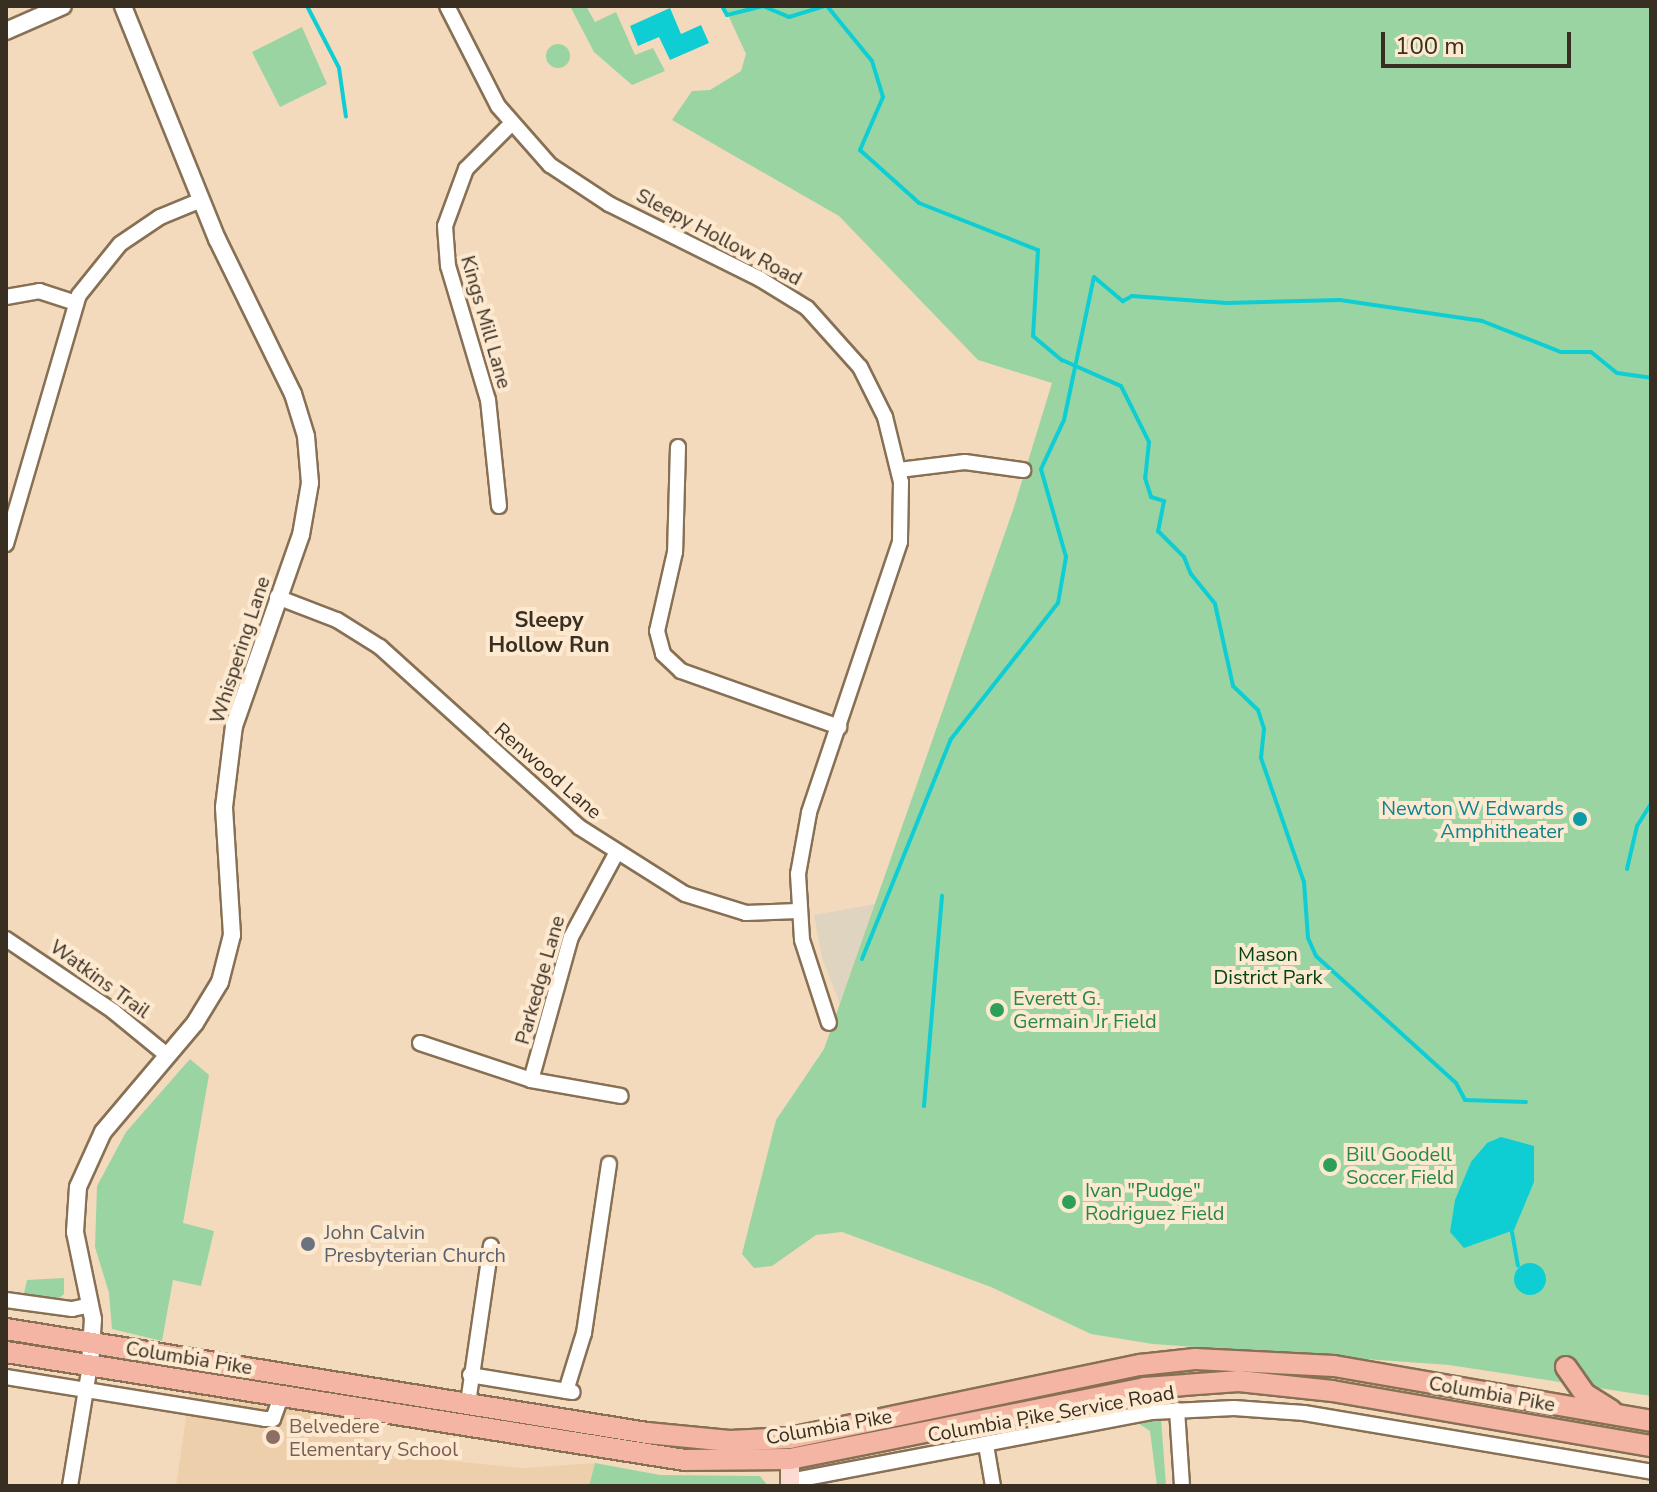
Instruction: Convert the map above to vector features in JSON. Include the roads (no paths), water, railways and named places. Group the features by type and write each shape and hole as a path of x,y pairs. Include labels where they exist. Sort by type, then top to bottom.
{"main road":[{"name":"Columbia Pike","path":"6,1329 687,1438 790,1448 1140,1365 1195,1359 1334,1366 1651,1421"},
{"name":"Columbia Pike","path":"6,1352 644,1456 711,1462 1144,1388 1239,1381 1332,1391 1651,1446"},
{"path":"1566,1367 1585,1394 1626,1417"},
{"path":"790,1448 790,1484"}],"street":[{"path":"6,31 63,6"},
{"name":"Whispering Lane","path":"70,1486 93,1343 91,1305 75,1232 81,1177 103,1132 210,1003 228,958 233,912 224,807 227,762 243,691 307,506 306,436 293,394 201,200 123,6"},
{"name":"Sleepy Hollow Road","path":"447,6 482,80 511,124 576,185 807,308 846,348 874,391 899,470 902,514 892,577 801,845 798,911"},
{"name":"Kings Mill Lane","path":"499,506 488,400 448,266 445,226 466,169 511,124"},
{"path":"6,544 75,303 92,274 120,244 160,217 201,200"},
{"path":"6,297 39,291 75,303"},
{"path":"678,447 675,552 657,631 663,654 681,671 839,727"},
{"path":"899,470 965,462 1023,470"},
{"name":"Renwood Lane","path":"277,597 337,620 380,647 553,806 617,852 705,904 746,913 798,911"},
{"name":"Parkedge Lane","path":"531,1080 571,937 617,852"},
{"path":"798,911 808,968 829,1023"},
{"name":"Watkins Trail","path":"6,939 113,1011 168,1056"},
{"path":"420,1043 531,1080 621,1096"},
{"path":"470,1375 570,1392 584,1333 609,1164"},
{"path":"468,1403 491,1246"},
{"path":"6,1300 72,1309 91,1305"},
{"path":"6,1377 265,1419 273,1419 281,1397"},
{"path":"1177,1410 1182,1486"},
{"name":"Columbia Pike Service Road","path":"790,1484 1177,1410 1304,1413 1651,1472"},
{"path":"986,1445 993,1486"}],"water":[{"path":"670,8 681,34 701,25 709,43 670,60 659,37 638,46 630,26"},
{"path":"1501,1137 1534,1146 1534,1182 1514,1230 1464,1248 1450,1232 1455,1200 1471,1162 1487,1143"},
{"path":"1530,1263 1541,1268 1546,1279 1541,1290 1530,1295 1519,1290 1514,1279 1519,1268"}],"waterway":[{"path":"307,6 339,68 346,117"},
{"path":"722,6 727,15 762,6"},
{"path":"763,6 789,17 824,6"},
{"path":"827,6 872,61 883,97 860,150 919,203 1038,250 1033,336 1062,360 1121,386 1149,442 1145,478 1151,497 1164,501 1158,531 1184,557 1191,574 1215,604 1233,686 1258,710 1264,729 1261,758 1304,882 1308,938 1316,956 1456,1083 1465,1100 1526,1102"},
{"path":"862,959 951,739 1058,603 1066,557 1041,469 1064,420 1094,277 1123,301 1132,296 1227,303 1340,300 1482,321 1561,352 1591,352 1617,373 1651,378"},
{"path":"1627,869 1637,826 1651,804"},
{"path":"924,1106 942,896"},
{"path":"1512,1232 1518,1265"}],"place":[{"name":"Newton W Edwards Amphitheater","path":"1580,819"},
{"name":"Everett G. Germain Jr Field","path":"997,1010"},
{"name":"Bill Goodell Soccer Field","path":"1330,1165"},
{"name":"Ivan \"Pudge\" Rodriguez Field","path":"1069,1202"},
{"name":"John Calvin Presbyterian Church","path":"308,1244"},
{"name":"Belvedere Elementary School","path":"273,1437"}],"district":[{"name":"Sleepy Hollow Run","path":"549,632"}],"park label":[{"name":"Mason District Park","path":"1268,966"}]}
